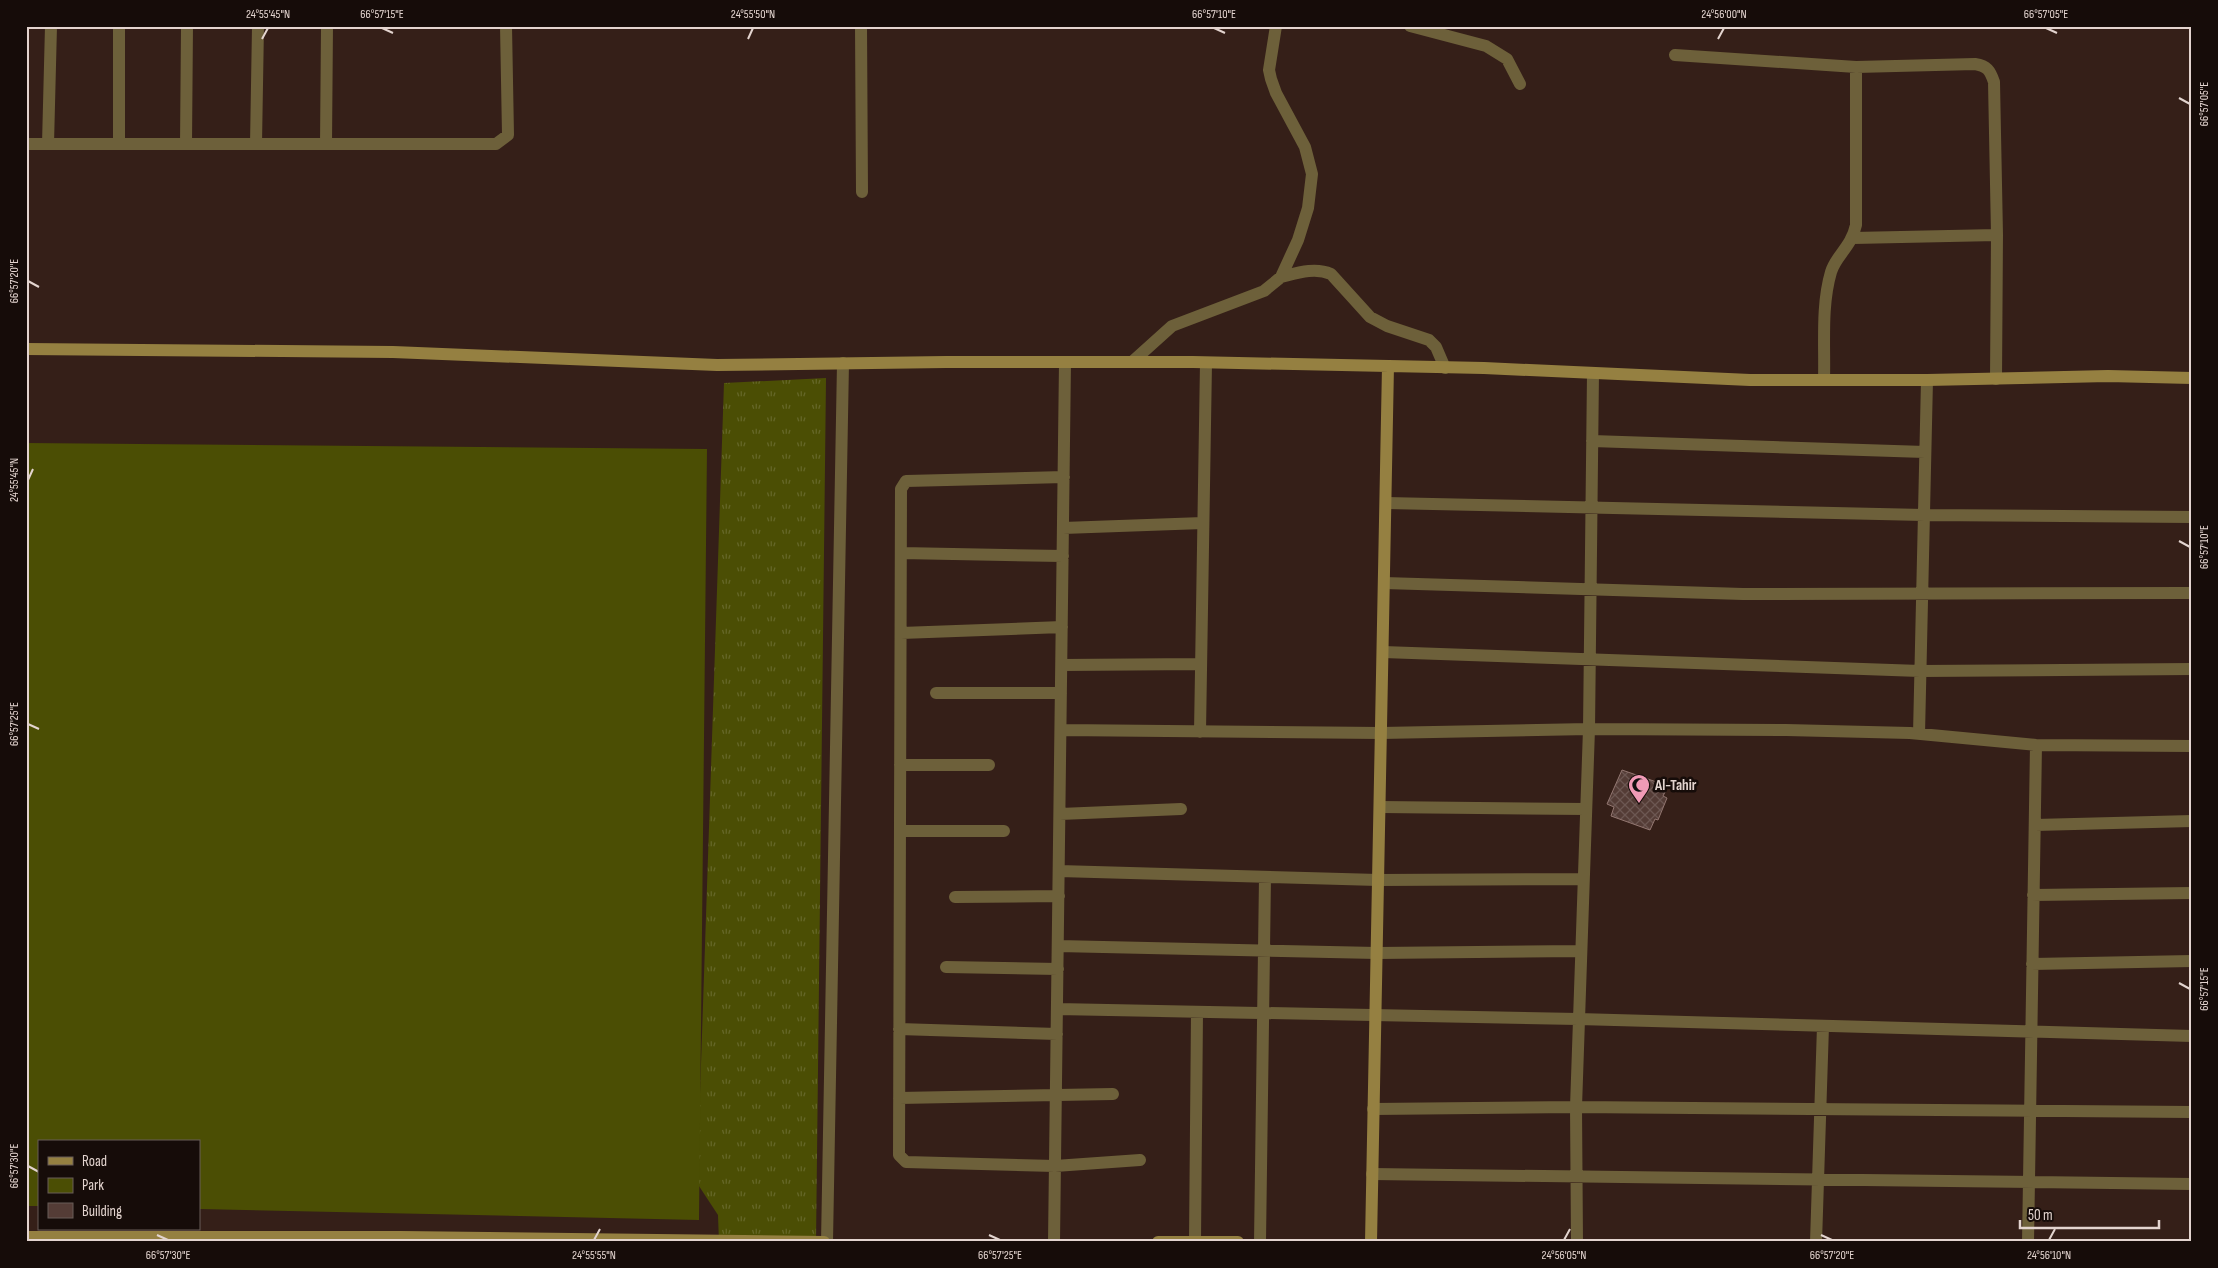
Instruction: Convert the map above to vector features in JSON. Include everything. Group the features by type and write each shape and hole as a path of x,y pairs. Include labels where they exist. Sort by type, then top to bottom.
{"street":[{"path":"48,144 50,26"},
{"path":"119,26 119,144"},
{"path":"186,144 187,26"},
{"path":"256,144 258,26"},
{"path":"326,144 328,26"},
{"path":"26,144 496,144 508,135 506,26"},
{"path":"861,26 862,192"},
{"path":"1132,362 1172,326 1264,291 1281,277 1298,240 1308,208 1312,174 1305,147 1276,93 1271,79 1269,70 1276,26"},
{"path":"1410,26 1486,46 1508,59 1520,84"},
{"path":"1675,54 1856,67 1975,64 1986,66 1991,72 1994,82 1997,235 1996,379"},
{"path":"1824,380 1826,289 1832,269 1853,238 1856,225 1856,67"},
{"path":"1853,238 1997,235"},
{"path":"1281,277 1323,270 1331,274 1370,317 1387,326 1429,340 1436,347 1445,368"},
{"path":"26,350 392,352 717,365 1132,362 1388,366 1750,380 1927,380 2108,376 2192,378"},
{"path":"1054,1242 1065,362"},
{"path":"1200,732 1206,363"},
{"path":"26,1237 826,1242 843,364"},
{"path":"1371,1242 1388,366"},
{"path":"1577,1242 1576,1107 1589,728 1593,373"},
{"path":"1919,734 1927,380"},
{"path":"1592,441 1925,452"},
{"path":"1064,477 906,481 901,489 899,1155 906,1162 1055,1166 1140,1160"},
{"path":"1386,504 1924,515 2192,517"},
{"path":"1064,528 1203,523"},
{"path":"901,553 1063,556"},
{"path":"1384,583 1743,594 1922,592 2192,593"},
{"path":"901,633 1062,627"},
{"path":"1383,652 1920,671 2192,668"},
{"path":"1062,665 1201,664"},
{"path":"936,693 1061,693"},
{"path":"1061,730 1381,733 1589,728 1786,730 1919,734 2036,745 2192,746"},
{"path":"2028,1242 2036,745"},
{"path":"900,766 989,765"},
{"path":"1380,807 1586,809"},
{"path":"1060,814 1181,809"},
{"path":"2035,825 2192,821"},
{"path":"900,832 1004,831"},
{"path":"1059,871 1378,880 1583,879"},
{"path":"1260,1242 1265,877"},
{"path":"2033,895 2192,893"},
{"path":"955,897 1059,896"},
{"path":"1058,946 1377,953 1581,951"},
{"path":"2032,964 2192,961"},
{"path":"946,968 1058,969"},
{"path":"1057,1009 1578,1019 2192,1036"},
{"path":"1195,1241 1197,1012"},
{"path":"1816,1242 1823,1026"},
{"path":"899,1029 1057,1034"},
{"path":"899,1098 1113,1094"},
{"path":"1374,1109 1576,1107 2192,1112"},
{"path":"1372,1174 2192,1184"},
{"path":"1158,1242 1238,1242"}],"green space":[{"path":"826,378 816,1242 719,1242 718,1215 697,1183 724,383"},
{"path":"26,443 707,449 699,1220 200,1209 200,1140 38,1140 38,1206 26,1206"}],"building":[{"path":"1622,770 1668,786 1663,796 1667,798 1658,820 1655,819 1650,830 1611,816 1614,807 1607,804"}],"place":[{"name":"Al-Tahir","path":"1639,804"}]}
